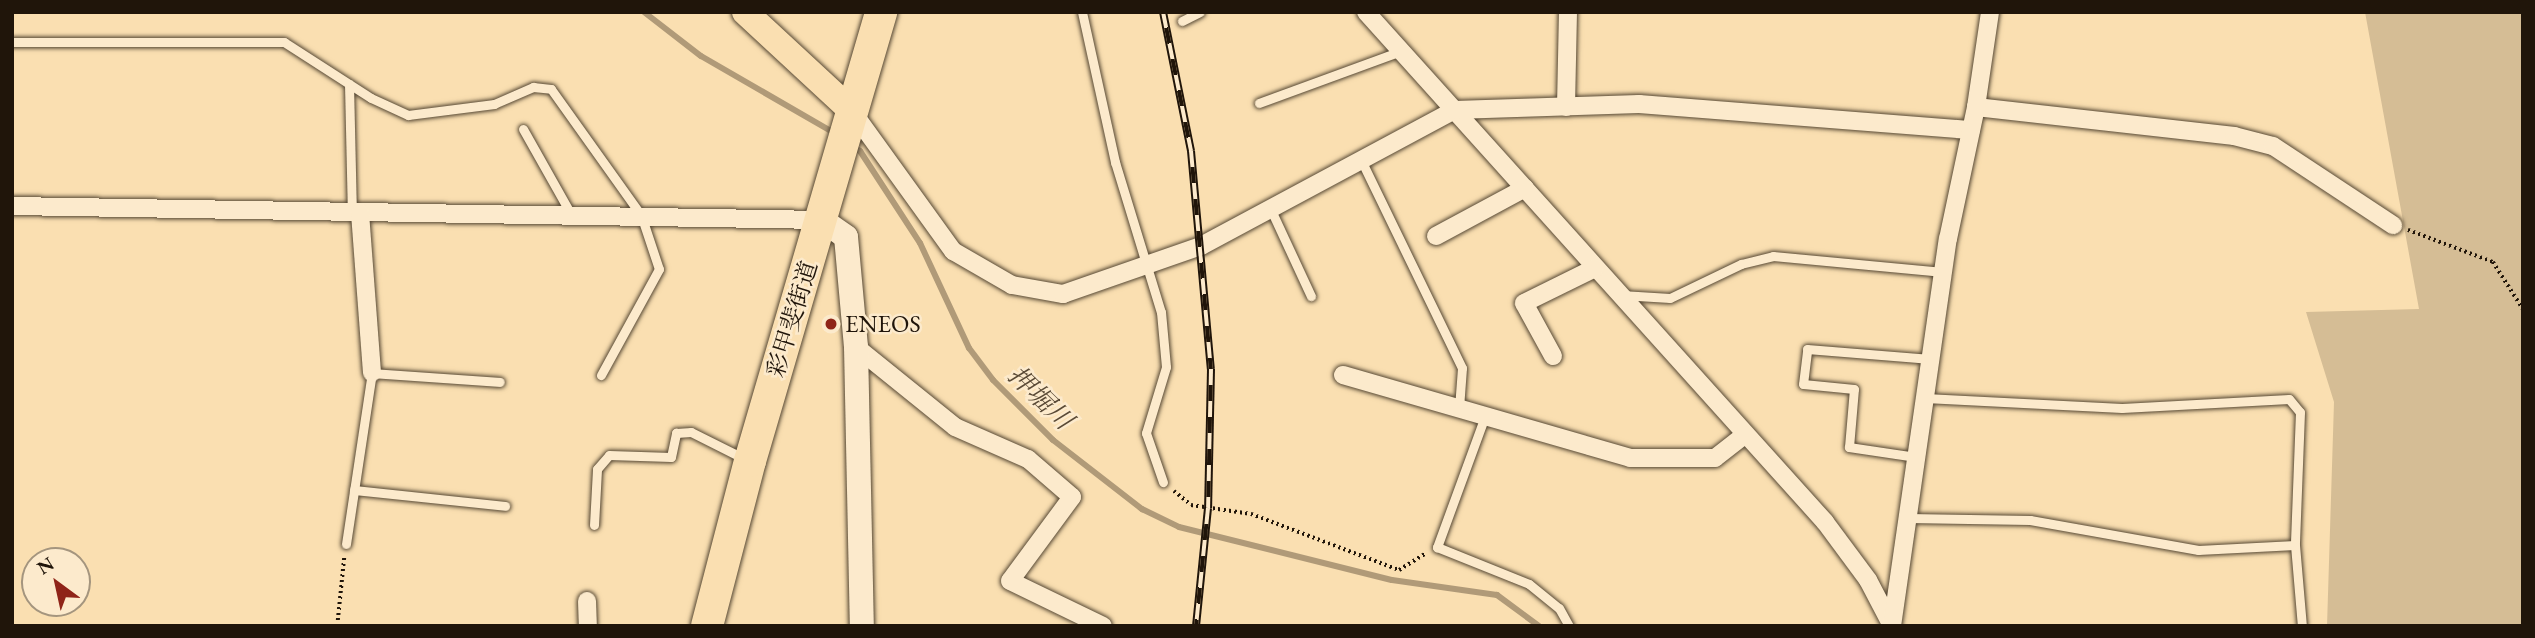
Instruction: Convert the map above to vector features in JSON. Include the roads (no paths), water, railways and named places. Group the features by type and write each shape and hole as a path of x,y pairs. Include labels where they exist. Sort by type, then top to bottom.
{"highway":[{"name":"彩甲斐街道","path":"707,626 750,461 881,12"}],"main road":[{"path":"745,12 849,121"}],"street":[{"path":"1366,12 1825,522 1868,580 1892,626"},
{"path":"1566,107 1568,12"},
{"path":"1892,626 1943,272 1976,107 1990,12"},
{"path":"849,121 953,251 1012,285 1063,294 1201,246 1455,110 1639,104 1971,130"},
{"path":"1976,107 2234,136 2273,146 2393,225"},
{"path":"1436,236 1525,188"},
{"path":"12,206 573,217 826,205 846,237 856,347 862,626"},
{"path":"356,213 372,373"},
{"path":"1553,356 1524,303 1595,268"},
{"path":"856,347 955,427 1028,459 1072,497 1010,581 1103,626"},
{"path":"1343,375 1630,458 1715,458 1744,435"},
{"path":"587,601 588,626"}],"lane":[{"path":"1082,12 1115,162 1161,312 1166,367 1146,433 1163,482"},
{"path":"1182,21 1200,12"},
{"path":"12,42 284,42 349,84 408,115 494,104 533,87 551,89 640,215 659,269 601,375"},
{"path":"1259,103 1401,51"},
{"path":"349,84 356,213"},
{"path":"523,129 573,217"},
{"path":"1362,162 1462,368 1459,408"},
{"path":"1271,210 1311,296"},
{"path":"1620,295 1670,298 1741,264 1773,256 1943,272"},
{"path":"1916,457 1849,447 1854,389 1803,384 1807,349 1931,359"},
{"path":"346,544 372,373 500,382"},
{"path":"1925,397 2122,408 2289,399 2300,412 2295,545 2302,626"},
{"path":"1485,416 1437,547 1529,584 1559,608 1569,626"},
{"path":"594,525 597,469 609,455 671,457 676,433 691,432 750,461"},
{"path":"354,490 505,506"},
{"path":"1908,519 2030,520 2198,550 2295,545"}],"waterway":[{"name":"押堀川","path":"644,12 701,56 836,134"},
{"name":"押堀川","path":"851,145 860,151 920,243 969,348 993,380 1053,440 1142,509 1179,527 1392,580 1497,595 1539,626"}],"railway":[{"path":"1163,12 1191,151 1211,369 1208,508 1196,626"}],"place":[{"name":"ENEOS","path":"831,324"}]}
